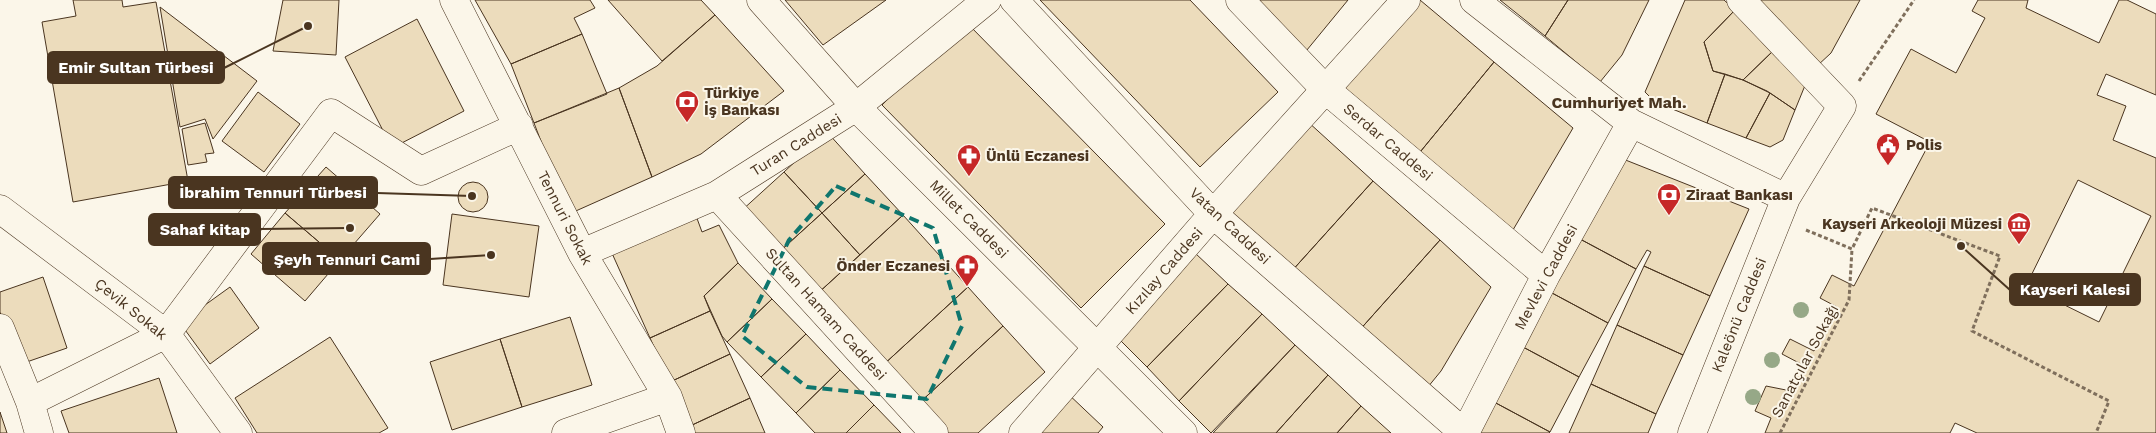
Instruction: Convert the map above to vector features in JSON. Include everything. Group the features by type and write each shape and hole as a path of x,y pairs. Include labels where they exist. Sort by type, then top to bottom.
{"street":[{"name":"Tennuri Sokak","path":"454,0 582,253 668,398 681,433"},
{"name":"Millet Caddesi","path":"760,0 856,107 1183,433"},
{"name":"Turan Caddesi","path":"582,253 717,195 856,107 987,0"},
{"name":"Vatan Caddesi","path":"1014,0 1213,214 1464,433"},
{"name":"Serdar Caddesi","path":"1240,0 1326,89 1546,275"},
{"name":"Kızılay Caddesi","path":"1023,433 1213,214 1406,0"},
{"path":"1474,0 1631,123 1782,208"},
{"path":"1741,0 1842,106"},
{"name":"Kaleönü Caddesi","path":"1692,433 1782,208 1842,106"},
{"path":"30,402 166,334 331,113 421,171 519,126"},
{"name":"Mevlevi Caddesi","path":"1464,433 1546,275 1631,123"},
{"name":"Sultan Hamam Caddesi","path":"717,195 934,433"},
{"name":"Çevik Sokak","path":"0,210 166,334 238,433"},
{"path":"0,328 30,402 39,433"},
{"path":"566,433 668,398"}],"path":[{"path":"1842,106 1914,0"},
{"path":"1782,208 1852,249 1872,208 2000,256 1972,331 2108,402 2096,433"},
{"name":"Sanatçılar Sokağı","path":"1780,433 1849,300 1852,249"}],"highlighted area":[{"path":"836,186 933,228 962,326 927,399 807,387 742,336 789,240"}],"building":[{"path":"73,0 122,0 123,7 156,2 188,181 73,202 42,22 76,16"},
{"path":"283,0 339,0 336,55 273,51"},
{"path":"475,0 590,0 595,8 574,18 582,34 511,64"},
{"path":"608,0 701,0 715,15 662,61"},
{"path":"785,0 886,0 823,45"},
{"path":"1040,0 1190,0 1278,92 1200,167"},
{"path":"1248,0 1348,0 1302,56"},
{"path":"1409,0 1420,0 1494,62 1416,157 1335,89"},
{"path":"1500,0 1568,0 1545,36"},
{"path":"1568,0 1649,0 1622,55 1600,82 1545,36"},
{"path":"1685,0 1724,0 1735,10 1704,42 1713,71 1725,74 1707,123 1655,102 1645,92"},
{"path":"1753,0 1860,0 1831,53 1817,66"},
{"path":"1978,0 2028,0 2026,8 2099,43 2119,0 2127,0 2156,14 2156,95 2106,74 2097,95 2126,106 2113,140 2156,158 2156,433 1977,433 1955,423 1950,433 1765,433 1771,418 1755,411 1766,386 1786,390 1801,364 1782,354 1790,339 1814,351 1837,307 1820,298 1832,275 1854,286 1930,142 1876,114 1911,49 1956,73 1985,18 1972,11","holes":["2078,180 2151,216 2099,322 2026,286"]},
{"path":"160,7 257,81 213,139 205,119 180,127"},
{"path":"1735,10 1774,50 1743,80 1713,71 1704,42"},
{"name":"Türkiye İş Bankası","path":"715,15 784,91 701,154 652,177 619,88 657,66"},
{"path":"417,19 464,111 392,148 345,57"},
{"path":"966,22 1165,224 1081,308 882,105"},
{"path":"582,34 607,94 534,123 511,64"},
{"path":"1774,50 1806,83 1795,110 1767,91 1743,80"},
{"path":"1494,62 1573,128 1510,235 1416,157"},
{"path":"1725,74 1770,93 1746,138 1707,123"},
{"path":"619,88 652,177 569,214 534,123"},
{"path":"258,92 300,124 264,172 222,141"},
{"path":"1770,93 1795,110 1783,140 1770,147 1746,138"},
{"path":"1307,121 1373,181 1290,273 1224,214"},
{"path":"205,123 214,153 205,154 207,162 188,165 182,129"},
{"path":"827,132 865,174 822,213 784,172"},
{"path":"1623,159 1749,209 1710,296 1644,266 1651,252 1647,250 1636,269 1580,239"},
{"path":"326,167 380,214 340,260 285,213"},
{"path":"784,172 822,213 778,253 740,212"},
{"path":"865,174 903,215 860,255 822,213"},
{"path":"1373,181 1440,240 1357,333 1290,273"},
{"path":"473,182 484,186 488,197 484,208 473,212 462,208 458,197 462,186"},
{"path":"285,213 340,260 305,301 251,254"},
{"path":"695,213 702,232 719,225 738,263 704,296 710,311 650,338 611,251"},
{"path":"822,213 860,255 816,295 778,253"},
{"path":"452,214 539,226 529,297 443,285"},
{"path":"903,215 968,287 881,367 816,295"},
{"path":"1580,239 1636,269 1608,323 1552,293"},
{"path":"1440,240 1491,287 1441,371 1423,393 1357,333"},
{"path":"1195,253 1228,284 1147,367 1114,334"},
{"path":"738,263 772,299 727,342 722,336 704,296"},
{"path":"1644,266 1710,296 1683,355 1617,325"},
{"path":"43,277 67,348 18,365 0,312 0,292"},
{"path":"1228,284 1262,314 1179,401 1147,367"},
{"path":"230,287 259,328 210,364 180,323"},
{"path":"968,287 1003,326 916,406 881,367"},
{"path":"1552,293 1608,323 1579,377 1523,347"},
{"path":"772,299 806,334 761,377 727,342"},
{"path":"710,311 730,354 670,382 650,338"},
{"path":"1262,314 1295,345 1211,433 1179,401"},
{"path":"570,317 592,385 522,407 500,339"},
{"path":"1617,325 1683,355 1656,414 1591,384"},
{"path":"1003,326 1045,372 978,433 941,433 916,406"},
{"path":"806,334 840,370 796,413 761,377"},
{"path":"330,337 388,428 379,433 257,433 235,398"},
{"path":"500,339 522,407 452,430 430,362"},
{"path":"1295,345 1328,375 1276,433 1213,433"},
{"path":"1523,347 1579,377 1550,432 1494,402"},
{"path":"730,354 750,398 690,426 670,382"},
{"path":"840,370 874,405 846,433 815,433 796,413"},
{"path":"1328,375 1361,406 1337,433 1276,433"},
{"path":"159,378 177,433 69,433 61,411"},
{"path":"1591,384 1656,414 1648,433 1569,433"},
{"path":"1065,391 1103,427 1098,433 1025,433"},
{"path":"750,398 765,433 693,433 690,426"},
{"path":"1494,402 1550,432 1477,433"},
{"path":"874,405 901,433 846,433"},
{"path":"1361,406 1391,433 1337,433"},
{"path":"0,412 7,433 0,433"}],"place":[{"name":"Emir Sultan Türbesi","path":"308,26"},
{"name":"Türkiye İş Bankası","path":"687,123"},
{"name":"Polis","path":"1888,166"},
{"name":"Ünlü Eczanesi","path":"969,177"},
{"name":"İbrahim Tennuri Türbesi","path":"472,196"},
{"name":"Ziraat Bankası","path":"1669,216"},
{"name":"Sahaf kitap","path":"350,228"},
{"name":"Kayseri Arkeoloji Müzesi","path":"2019,245"},
{"name":"Kayseri Kalesi","path":"1961,246"},
{"name":"Şeyh Tennuri Cami","path":"491,255"},
{"name":"Önder Eczanesi","path":"967,287"}],"district":[{"name":"Cumhuriyet Mah.","path":"1619,102"}]}
